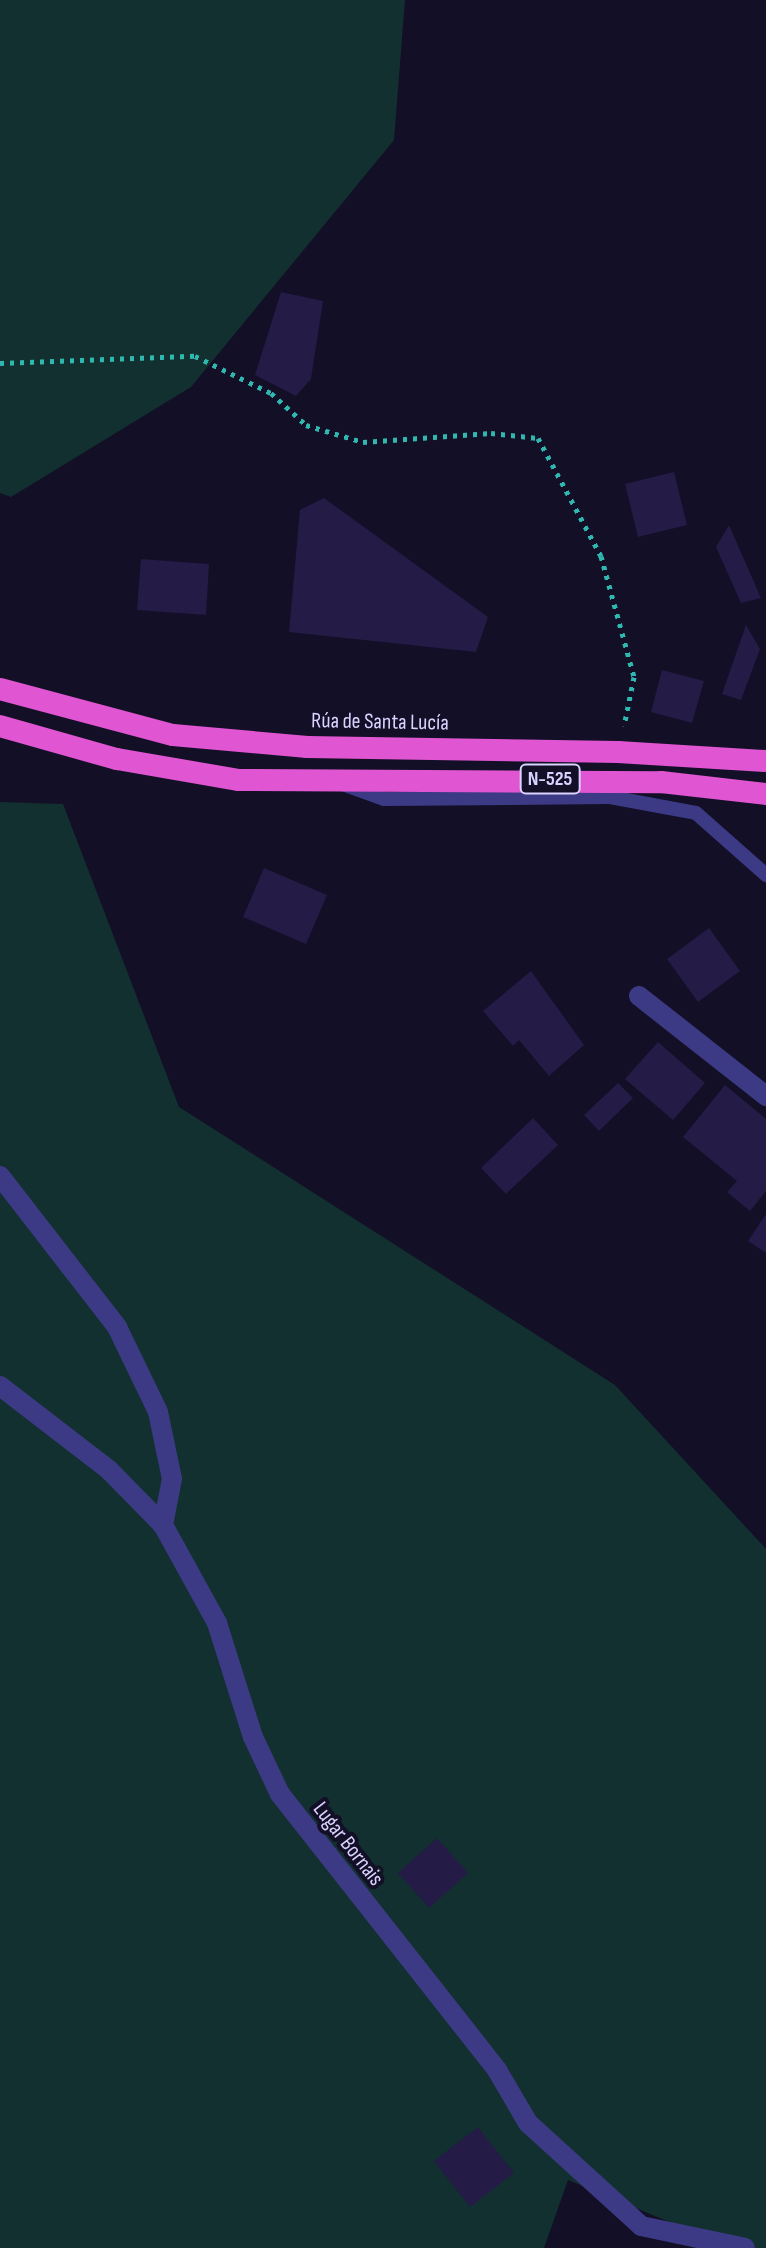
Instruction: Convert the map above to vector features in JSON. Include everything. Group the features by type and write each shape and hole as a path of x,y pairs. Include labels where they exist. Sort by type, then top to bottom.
{"highway":[{"name":"Rúa de Santa Lucía","path":"0,689 38,703 173,735 307,747 618,752 766,761"},
{"name":"N-525","path":"0,726 117,759 239,780 661,782 766,794"}],"street":[{"path":"639,996 766,1096"},
{"path":"0,1176 117,1327 158,1412 172,1479 163,1525"},
{"name":"Lugar Bornais","path":"0,1386 109,1470 163,1525 217,1623 253,1737 280,1794 497,2070 528,2123 641,2226 745,2248"}],"lane":[{"path":"333,781 384,799 610,797 696,813 766,875"}],"path":[{"path":"0,363 195,356 271,393 306,425 363,442 491,433 538,438 601,556 634,677 618,752"}],"green space":[{"path":"0,0 405,0 394,140 191,387 11,497 0,493"},
{"path":"0,802 63,804 179,1107 615,1385 766,1549 766,2248 732,2248 568,2180 544,2248 0,2248"}],"building":[{"path":"281,292 323,301 311,379 296,396 255,375"},
{"path":"674,472 687,525 638,537 625,484"},
{"path":"324,498 488,617 476,652 289,632 300,510"},
{"path":"729,525 761,598 741,603 716,547"},
{"path":"141,559 209,564 206,615 137,610"},
{"path":"746,625 760,649 741,700 722,694"},
{"path":"662,670 704,681 692,723 651,712"},
{"path":"264,868 327,895 306,944 243,917"},
{"path":"709,928 740,971 698,1002 667,959"},
{"path":"531,971 584,1045 549,1076 519,1040 513,1046 483,1011"},
{"path":"658,1042 705,1083 673,1120 625,1079"},
{"path":"618,1083 633,1098 599,1131 584,1115"},
{"path":"725,1085 766,1119 766,1191 750,1211 727,1192 737,1181 683,1137"},
{"path":"533,1118 558,1145 506,1194 481,1168"},
{"path":"766,1214 766,1253 748,1241"},
{"path":"437,1838 468,1873 429,1908 398,1873"},
{"path":"478,2127 514,2173 470,2207 434,2161"}]}
